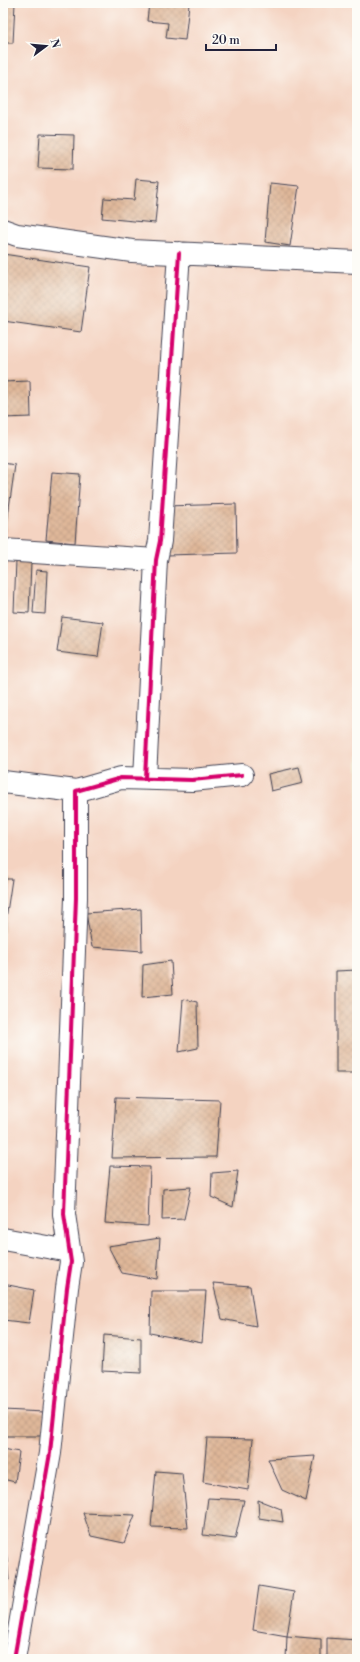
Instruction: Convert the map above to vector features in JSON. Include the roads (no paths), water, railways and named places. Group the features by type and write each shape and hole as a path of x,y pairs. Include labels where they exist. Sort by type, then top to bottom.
{"street":[{"path":"3,230 17,235 125,250 357,262"},
{"path":"145,778 156,560 160,540 179,253"},
{"path":"3,550 156,560"},
{"path":"3,782 76,791 120,778 192,780 242,775"},
{"path":"14,1659 50,1453 66,1288 71,1262 64,1214 76,898 76,791"},
{"path":"3,1239 69,1251"}]}
